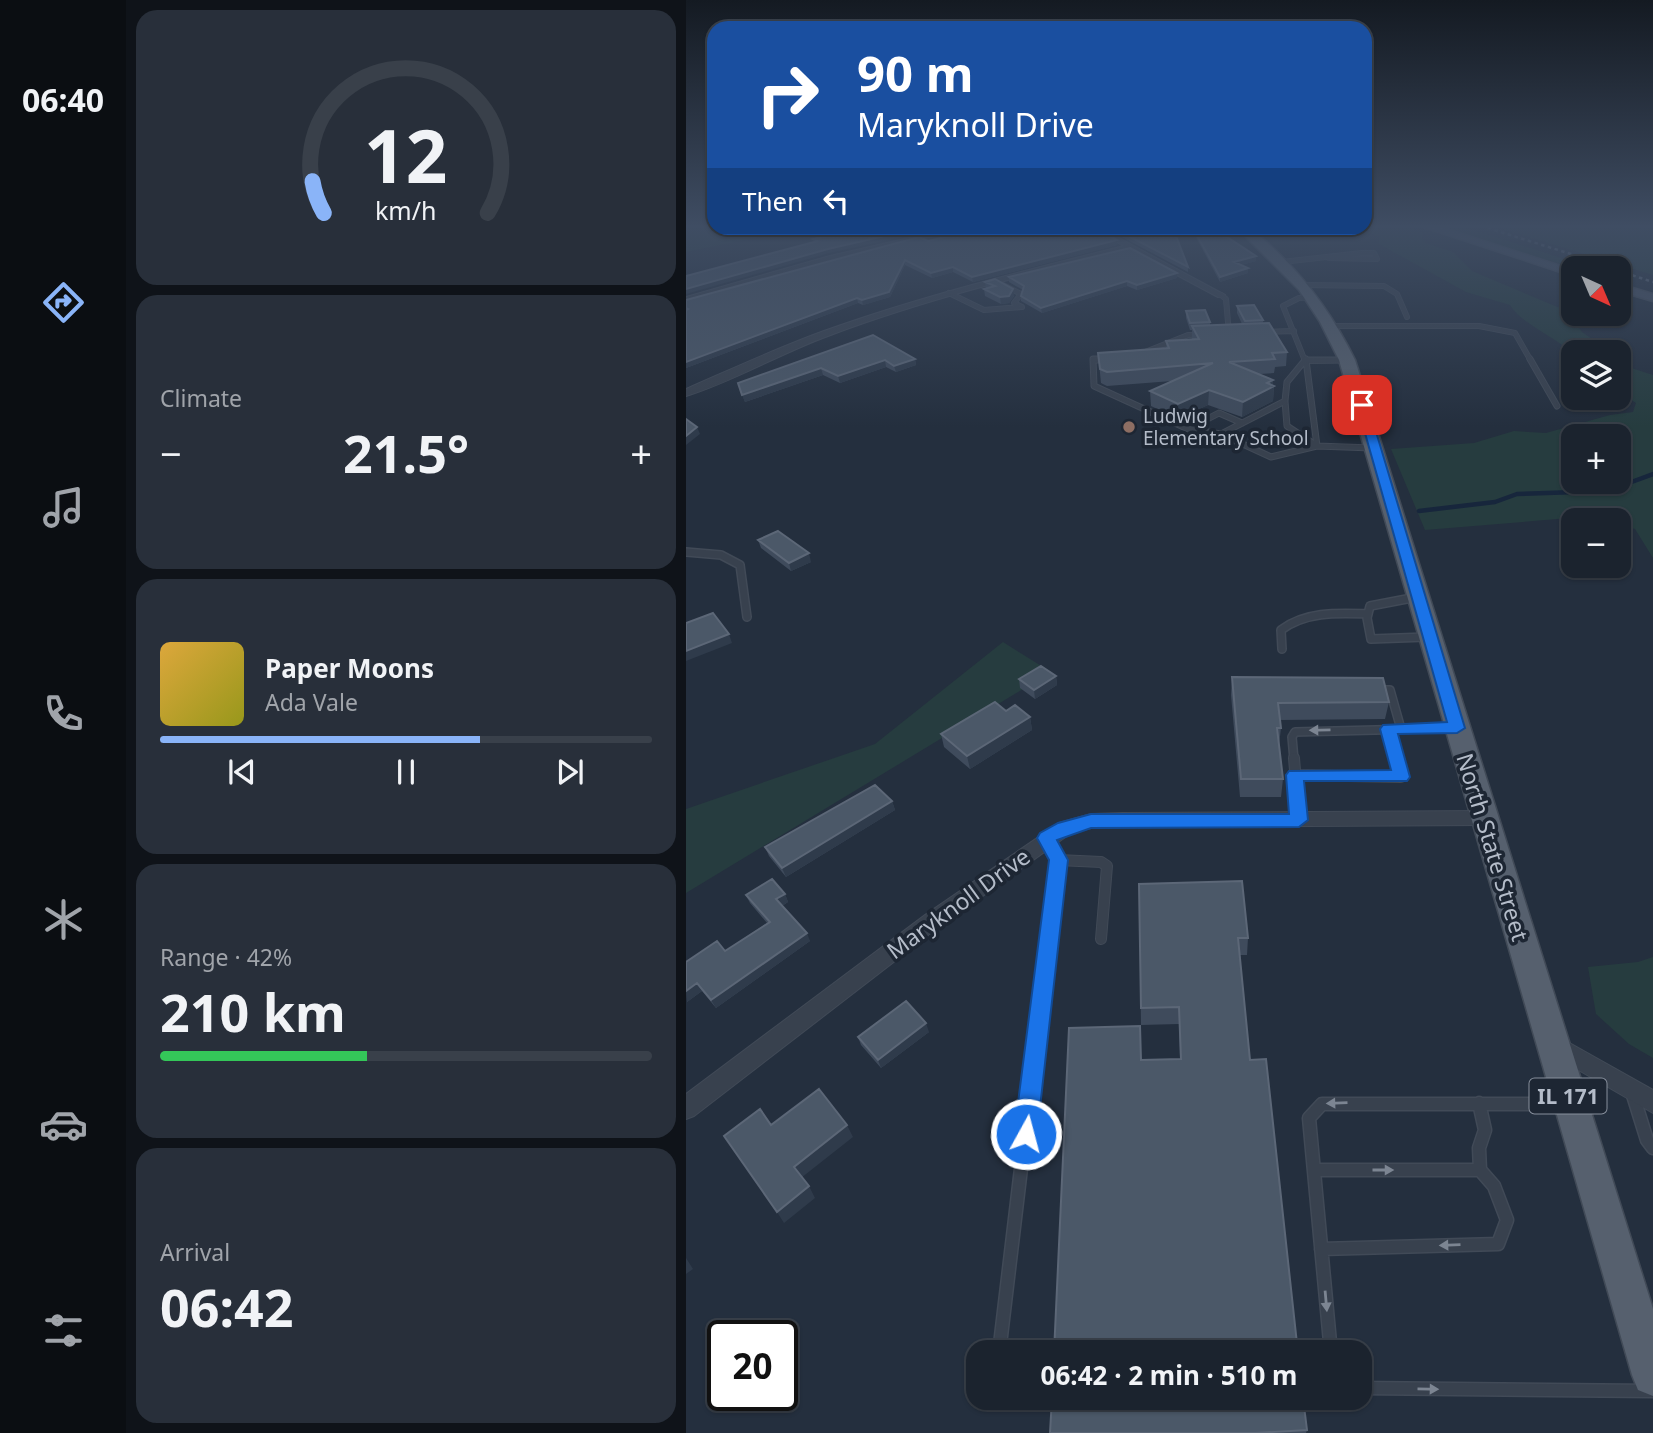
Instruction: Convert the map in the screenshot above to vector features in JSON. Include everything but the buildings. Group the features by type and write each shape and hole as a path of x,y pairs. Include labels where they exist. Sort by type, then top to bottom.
{"main road":[{"name":"North State Street","path":"1308,293 1331,326 1347,360 1653,1375"}],"street":[{"path":"686,300 710,293"},
{"path":"686,393 823,335 949,293"},
{"path":"1217,293 1221,295"},
{"name":"Maryknoll Drive","path":"686,1108 932,920 1046,838 1065,828 1091,821 1483,818"},
{"path":"1552,1043 1653,1102"}],"lane":[{"path":"949,293 984,310 1022,307 1014,303 1021,294 1019,293"},
{"path":"1305,293 1283,306 1306,360 1317,446"},
{"path":"1399,293 1407,317"},
{"path":"1221,295 1226,299 1230,334"},
{"path":"1331,326 1479,326 1516,333 1557,406"},
{"path":"1255,332 1294,331"},
{"path":"1142,354 1188,335 1242,333"},
{"path":"1118,359 1093,359 1094,386 1188,429 1221,433 1271,457 1317,446 1375,448"},
{"path":"1317,446 1287,426 1287,376 1306,360 1347,360"},
{"path":"1221,433 1285,401"},
{"path":"1188,429 1219,413 1242,423"},
{"path":"686,552 722,555 740,565 747,617"},
{"path":"1419,597 1370,606 1368,614 1371,639 1430,637"},
{"path":"1282,649 1281,630 1289,622 1333,614 1368,614"},
{"path":"1364,689 1390,690 1401,729"},
{"path":"1299,820 1292,737 1295,733 1457,728"},
{"path":"1295,775 1401,777 1388,729"},
{"path":"1001,1340 1058,860 1046,838"},
{"path":"1058,860 1101,862 1107,866 1101,939"},
{"path":"1631,1090 1647,1140 1653,1148"},
{"path":"1321,1249 1498,1244 1507,1220 1494,1186 1480,1170 1479,1148 1485,1129 1479,1103"},
{"path":"1330,1340 1310,1118 1322,1104 1570,1104"},
{"path":"1314,1170 1480,1170"},
{"path":"1372,1388 1653,1391"}],"green space":[{"path":"1469,293 1524,293 1561,308 1561,326 1578,326 1593,340 1561,340 1561,344 1515,312 1510,305"},
{"path":"1631,368 1653,375 1653,558 1635,529 1631,528 1631,508 1561,508 1561,519 1425,530 1391,449 1474,443 1514,431 1546,433 1561,429 1561,494 1631,494 1631,424 1578,424 1633,412 1636,403 1631,400"},
{"path":"1003,642 1051,672 686,893 686,809 875,744"},
{"path":"1653,957 1653,1058 1629,1044 1596,1014 1588,967 1638,962"}],"waterway":[{"path":"1419,511 1495,502 1517,494 1607,491 1653,474"}],"place":[{"name":"Ludwig Elementary School","path":"1129,427"}],"route":[{"path":"1026,1134 1058,860 1046,838 1065,828 1091,821 1299,820 1295,775 1401,777 1388,729 1457,728 1362,405"}]}
